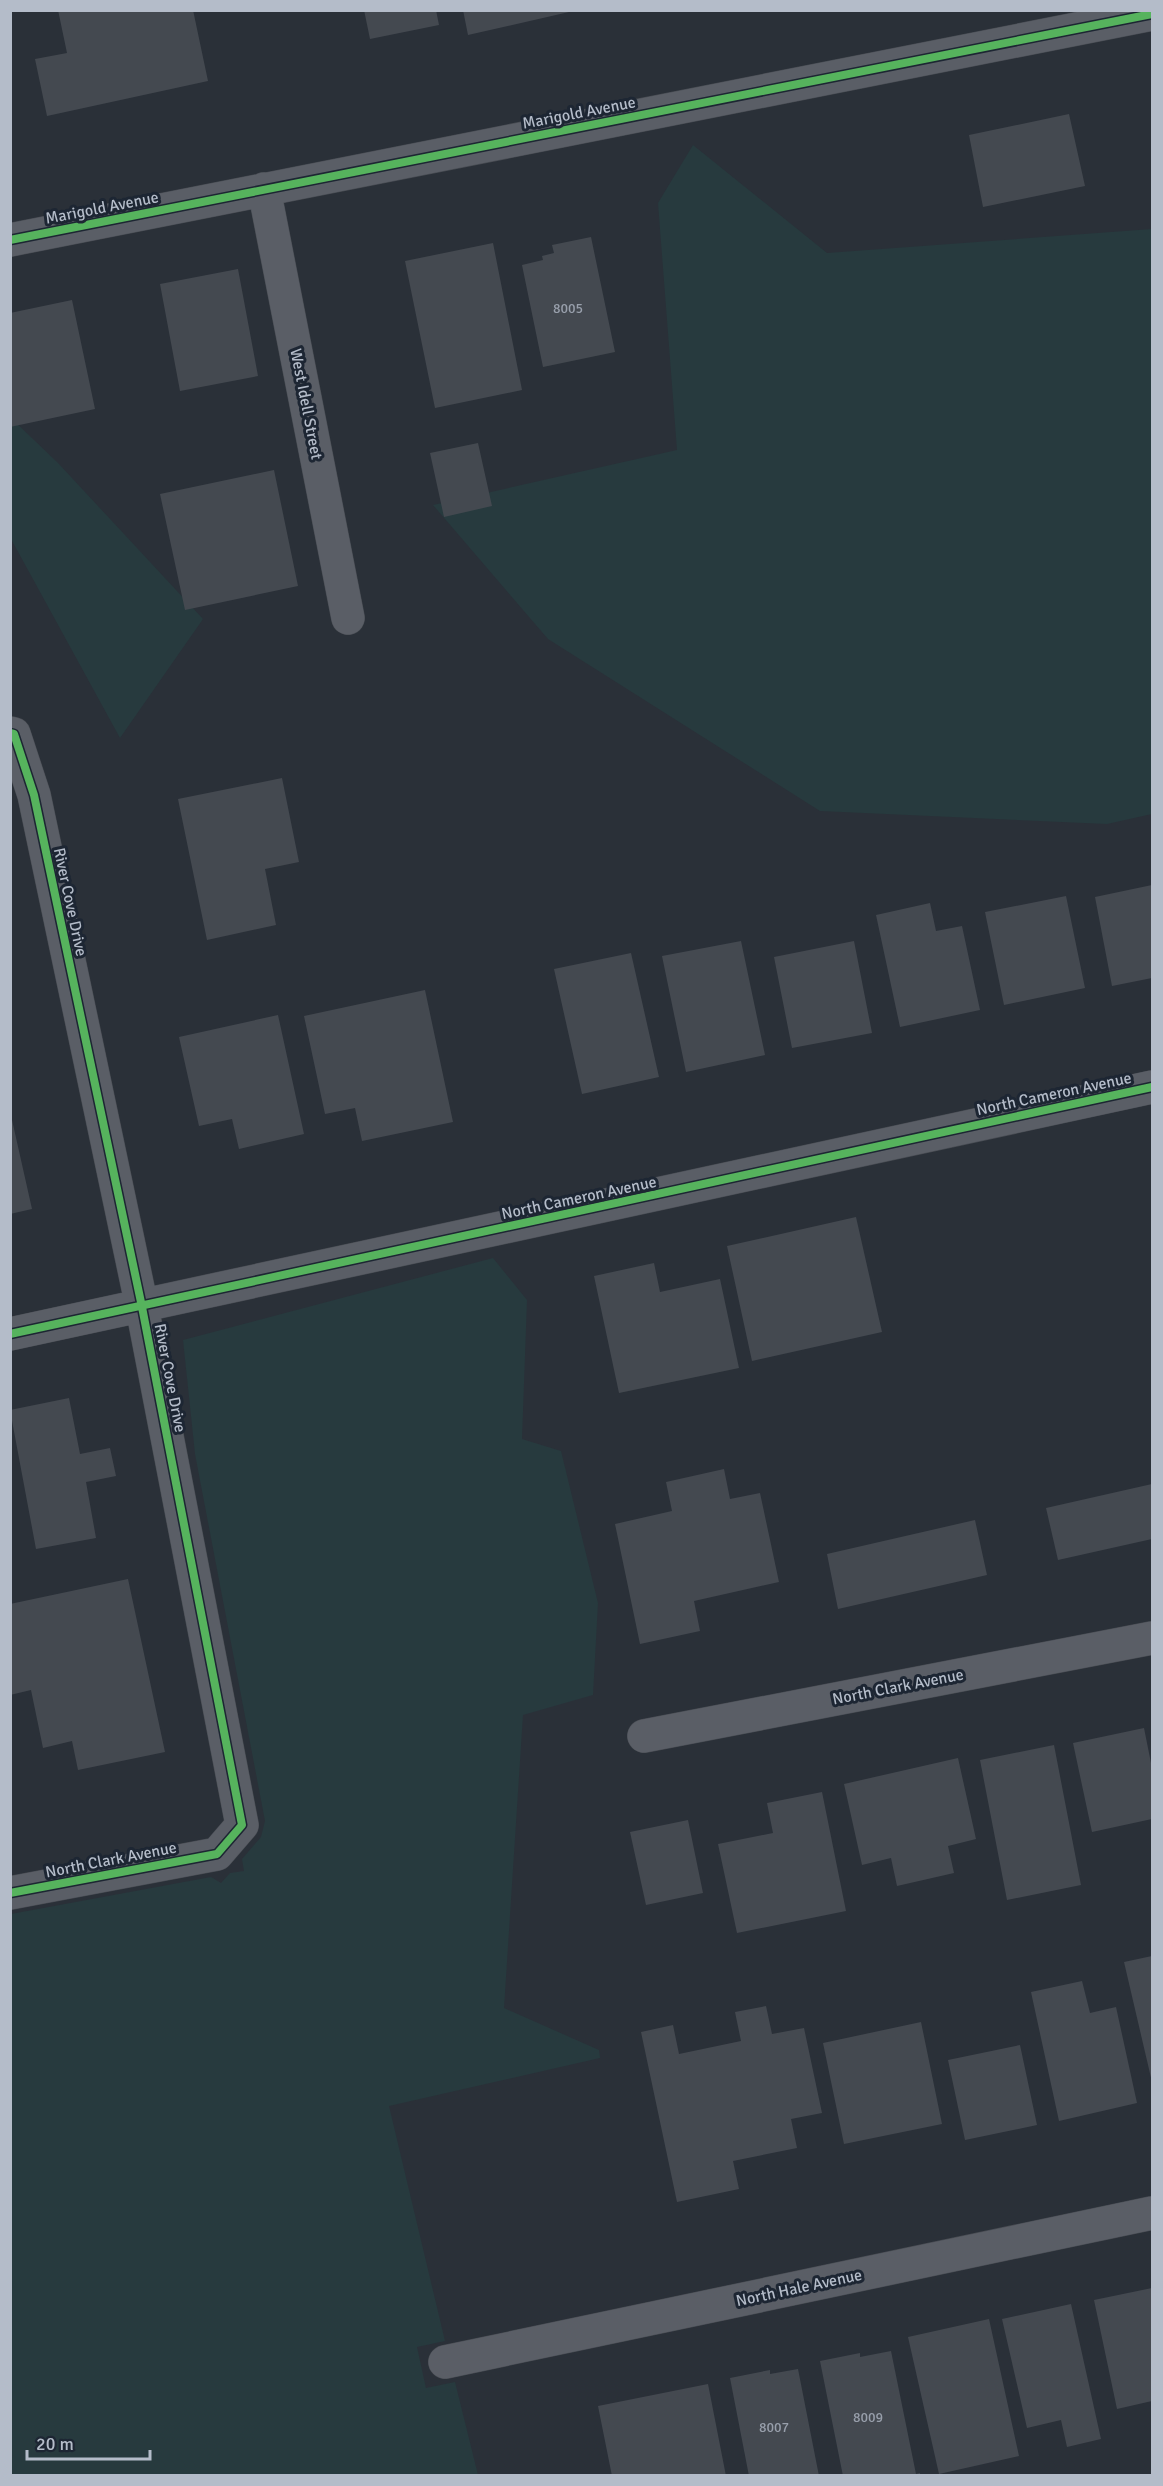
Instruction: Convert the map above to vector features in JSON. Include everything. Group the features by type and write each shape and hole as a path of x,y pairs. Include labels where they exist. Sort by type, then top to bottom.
{"street":[{"name":"Marigold Avenue","path":"10,240 1152,14"},
{"name":"West Idell Street","path":"264,189 348,618"},
{"name":"River Cove Drive","path":"10,733 14,734 34,795 142,1307 242,1825 217,1854"},
{"name":"North Cameron Avenue","path":"10,1334 1152,1087"},
{"name":"North Clark Avenue","path":"644,1736 1152,1638"},
{"name":"North Clark Avenue","path":"10,1893 217,1854"},
{"name":"North Hale Avenue","path":"445,2362 1152,2213"}],"green space":[{"path":"693,145 827,253 1152,229 1152,814 1107,824 820,811 548,639 433,505 677,450 658,203"},
{"path":"10,417 58,463 203,619 120,738 11,539"},
{"path":"493,1258 527,1300 522,1439 561,1451 598,1603 593,1695 523,1715 504,2008 599,2050 600,2058 389,2106 445,2341 417,2347 426,2388 455,2382 478,2475 11,2475 11,1914 211,1877 221,1883 230,1873 244,1871 242,1859 261,1837 265,1821 195,1454 183,1340"}],"building":[{"path":"58,10 193,10 208,81 47,116 35,59 67,53"},
{"path":"364,10 436,10 439,25 370,39"},
{"path":"463,10 568,10 569,12 468,35"},
{"path":"1069,114 1085,186 983,207 969,135"},
{"path":"591,237 615,352 543,367 522,265 543,260 542,256 554,253 552,245"},
{"path":"493,243 522,390 435,408 405,261"},
{"path":"238,269 258,376 180,391 160,284"},
{"path":"72,300 95,409 10,427 10,313"},
{"path":"478,443 492,506 444,517 430,453"},
{"path":"274,470 298,586 185,610 160,494"},
{"path":"282,778 299,862 265,869 276,925 207,940 178,799"},
{"path":"1152,885 1152,978 1112,986 1095,897"},
{"path":"1066,896 1085,988 1004,1005 985,912"},
{"path":"930,903 936,931 962,926 980,1010 900,1027 876,915"},
{"path":"741,941 765,1055 686,1072 662,956"},
{"path":"854,941 872,1033 792,1048 774,957"},
{"path":"631,953 659,1077 582,1094 554,969"},
{"path":"425,990 453,1122 362,1141 355,1108 325,1114 304,1016"},
{"path":"278,1015 304,1134 239,1149 232,1119 199,1126 179,1037"},
{"path":"10,1111 32,1209 10,1214"},
{"path":"856,1217 882,1332 752,1361 727,1246"},
{"path":"654,1263 660,1292 720,1279 739,1368 619,1393 594,1276"},
{"path":"69,1398 80,1454 110,1448 116,1476 86,1482 96,1538 36,1549 10,1410"},
{"path":"724,1469 730,1499 760,1493 779,1582 694,1601 700,1631 640,1644 615,1524 672,1511 666,1482"},
{"path":"1152,1484 1152,1539 1058,1560 1046,1508"},
{"path":"975,1520 987,1575 838,1609 827,1554"},
{"path":"128,1579 165,1752 78,1770 72,1741 43,1748 31,1690 10,1695 10,1604"},
{"path":"1144,1728 1152,1768 1152,1819 1092,1832 1073,1743"},
{"path":"1054,1745 1081,1885 1007,1900 980,1760"},
{"path":"958,1758 976,1839 948,1846 954,1873 897,1886 891,1858 862,1865 844,1784"},
{"path":"822,1792 846,1911 737,1933 718,1844 773,1833 767,1803"},
{"path":"688,1820 703,1893 646,1905 630,1832"},
{"path":"1152,1956 1152,2082 1124,1962"},
{"path":"1082,1981 1090,2013 1116,2007 1137,2103 1059,2121 1031,1992"},
{"path":"766,2006 772,2034 804,2028 822,2113 791,2119 797,2148 733,2161 739,2189 677,2202 641,2032 673,2025 679,2054 741,2041 735,2012"},
{"path":"921,2022 942,2124 844,2144 823,2043"},
{"path":"1020,2045 1037,2125 965,2140 948,2060"},
{"path":"1152,2288 1152,2401 1117,2409 1094,2300"},
{"path":"1071,2304 1101,2439 1067,2447 1061,2420 1027,2428 1002,2319"},
{"path":"989,2319 1019,2456 939,2474 908,2337"},
{"path":"891,2351 916,2474 920,2473 920,2476 843,2476 820,2361 860,2353 860,2357"},
{"path":"798,2369 819,2476 749,2476 730,2378 770,2370 770,2374"},
{"path":"708,2384 726,2476 612,2476 598,2406"}],"cycle path":[{"path":"10,240 1152,14"},
{"path":"10,733 14,734 34,795 142,1307 242,1825 217,1854 10,1893"},
{"path":"10,1334 1152,1087"}]}
